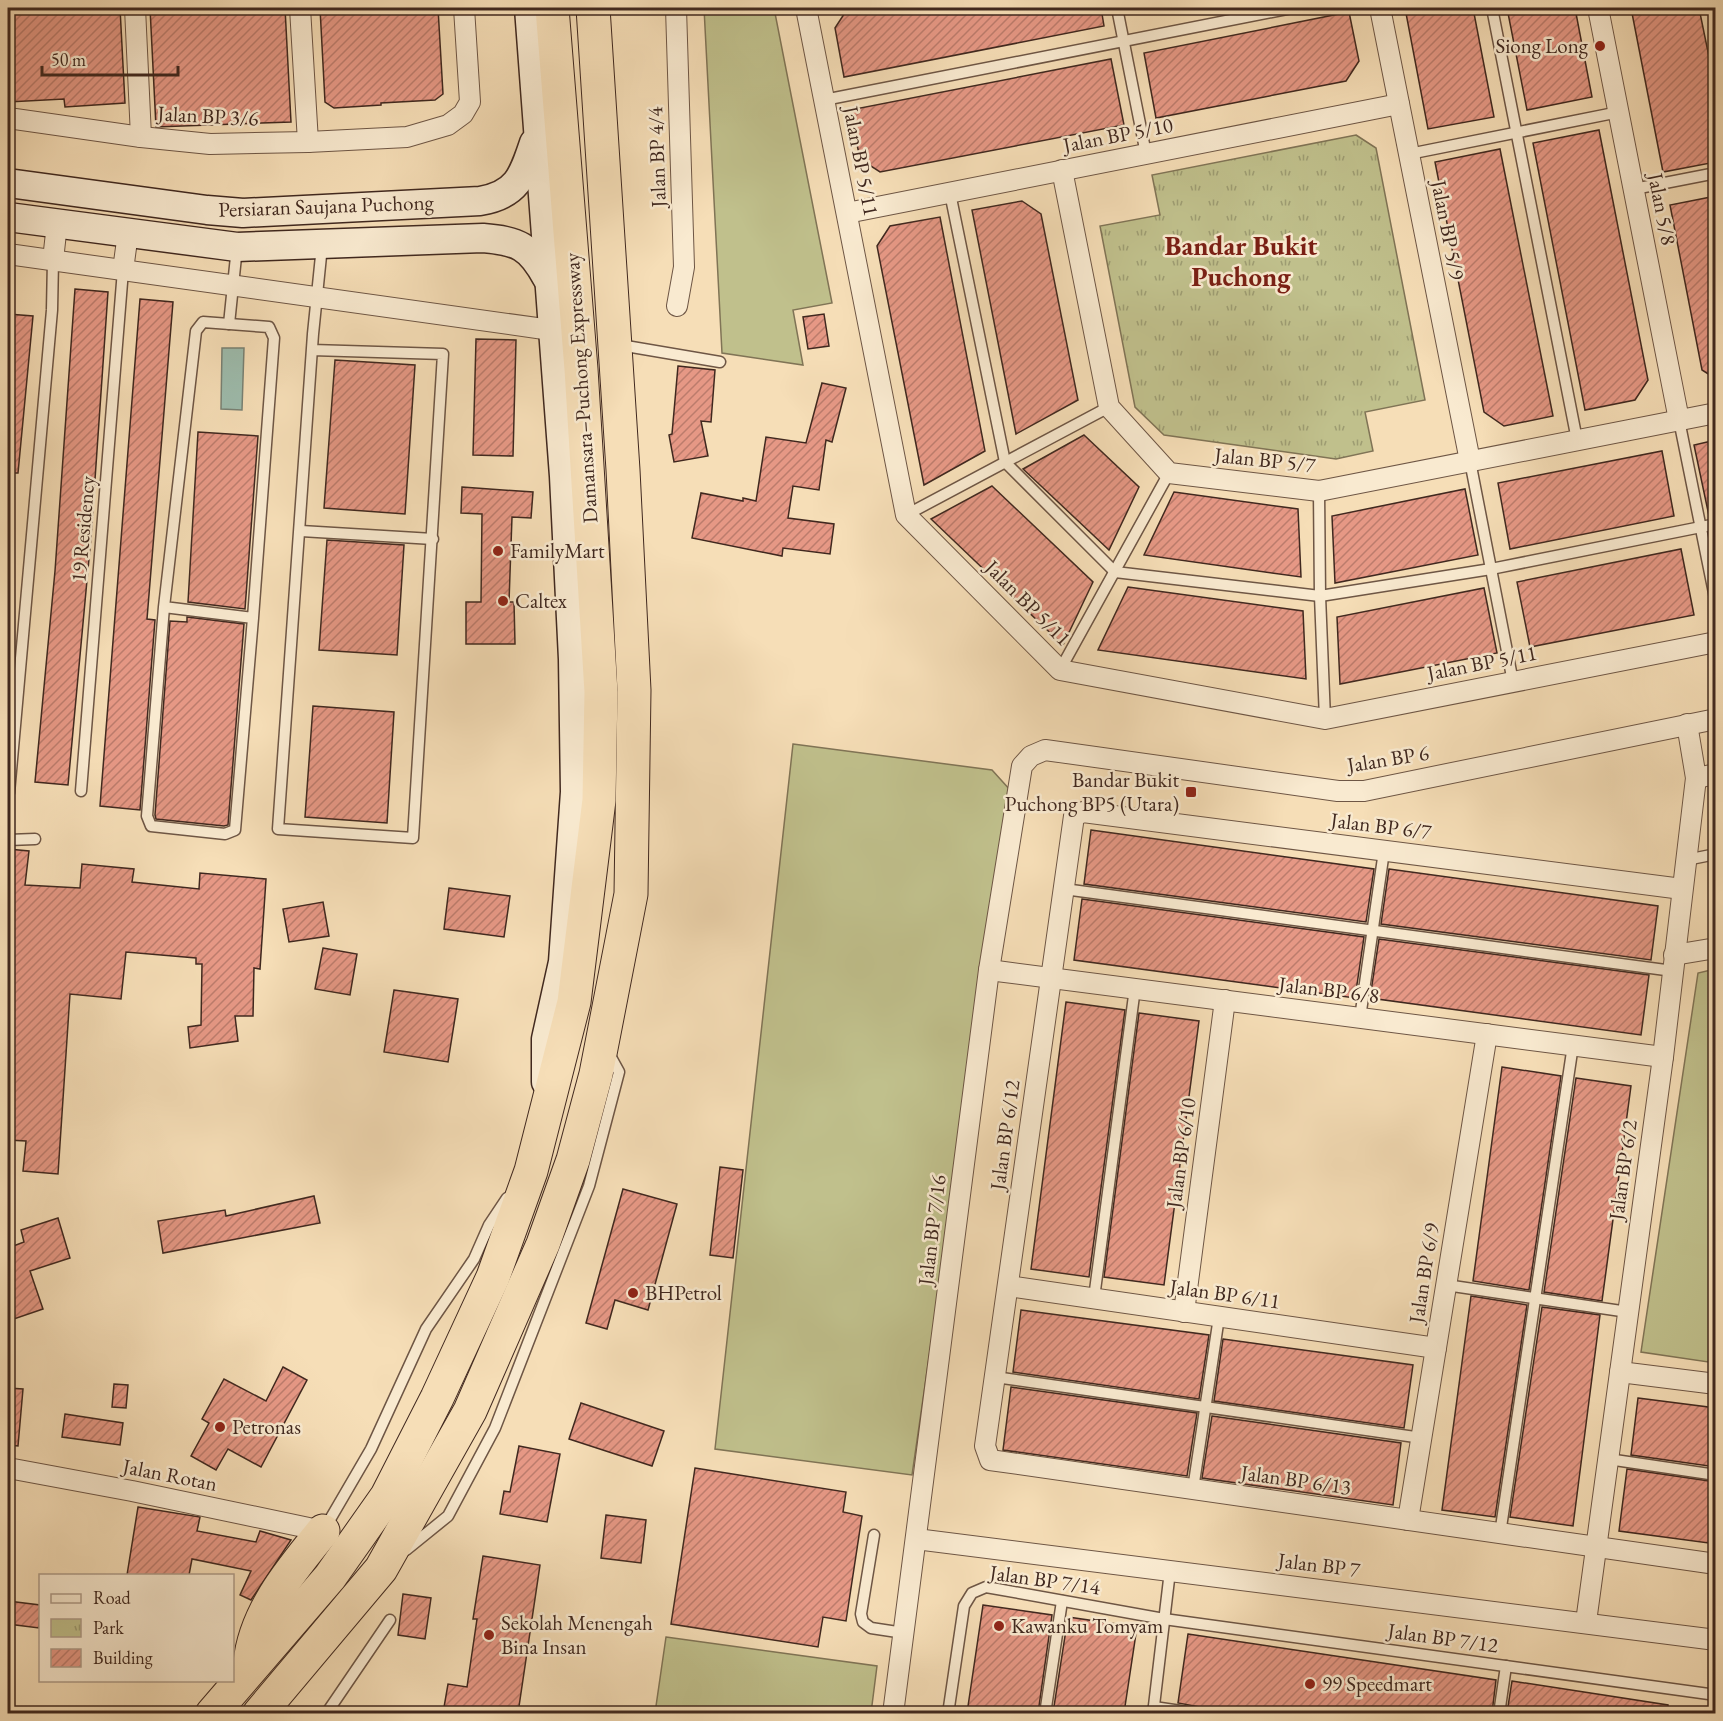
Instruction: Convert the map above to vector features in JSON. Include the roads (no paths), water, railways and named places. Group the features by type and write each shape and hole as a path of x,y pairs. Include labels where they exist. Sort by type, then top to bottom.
{"highway":[{"name":"Damansara–Puchong Expressway","path":"212,1713 330,1577 387,1496 437,1398 493,1277 531,1171 574,1002 599,800 601,692 581,369 552,8"},
{"name":"Damansara–Puchong Expressway","path":"259,1713 381,1569 470,1411 543,1244 573,1160 603,1041 631,894 634,679 593,8"},
{"path":"249,1668 252,1645 263,1615 323,1531"}],"street":[{"path":"135,8 141,137"},
{"path":"300,8 308,142"},
{"name":"Jalan BP 3/6","path":"8,118 141,137 210,144 407,137 448,125 463,114 470,102 464,8"},
{"path":"529,8 547,278 564,476 573,659 575,792 563,962 546,1039 546,1111"},
{"name":"Jalan BP 4/4","path":"676,8 684,267 677,306"},
{"name":"Jalan BP 5/11","path":"806,8 906,515 1060,670 1325,719 1716,642"},
{"name":"Jalan BP 5/9","path":"1380,8 1470,461"},
{"name":"Jalan 5/8","path":"1598,8 1679,420"},
{"name":"Jalan BP 5/10","path":"847,213 1399,104"},
{"name":"Persiaran Saujana Puchong","path":"8,183 243,213 480,201 499,197 510,191 527,164 537,135"},
{"path":"1062,170 1109,407 1169,473"},
{"name":"Persiaran Saujana Puchong","path":"8,216 237,247 322,246 483,238 510,240 529,250 547,278"},
{"path":"53,260 57,224"},
{"path":"123,270 128,233"},
{"path":"8,254 551,330"},
{"name":"Jalan BP 5/7","path":"1169,473 1319,491 1716,413"},
{"name":"Jalan BP 6","path":"1031,756 1045,750 1338,791 1364,791 1716,719"},
{"name":"Jalan BP 6/2","path":"1586,1622 1663,1057 1696,778 1687,724"},
{"name":"Jalan BP 7/16","path":"893,1713 990,970 1022,766 1031,756"},
{"path":"1696,778 1716,774"},
{"name":"Jalan BP 6/7","path":"1074,816 1083,812 1682,889"},
{"name":"Jalan BP 6/12","path":"990,1460 985,1446 1074,816"},
{"path":"1673,963 1716,948"},
{"name":"Jalan BP 6/8","path":"990,970 1663,1057"},
{"name":"Jalan BP 6/10","path":"1184,1312 1225,1000"},
{"name":"Jalan BP 6/9","path":"1408,1520 1486,1034"},
{"name":"Jalan BP 6/11","path":"1008,1286 1436,1348"},
{"path":"1620,1372 1716,1384"},
{"name":"Jalan BP 6/13","path":"990,1460 1716,1564"},
{"name":"Jalan Rotan","path":"8,1468 323,1531"},
{"name":"Jalan BP 7","path":"916,1539 1716,1640"}],"lane":[{"path":"1117,8 1146,154"},
{"path":"824,100 1293,8"},
{"path":"1492,8 1577,440"},
{"path":"1409,154 1619,112"},
{"path":"1634,189 1716,173"},
{"path":"950,193 1005,462 1115,572 1320,596 1491,568 1716,524"},
{"path":"312,350 443,354 413,838 278,829 301,531 312,350 322,246"},
{"path":"229,324 237,247"},
{"path":"9,793 52,310 53,260"},
{"name":"19 Residency","path":"81,791 123,270"},
{"path":"203,322 229,324 269,327 274,338 235,830 225,834 151,826 147,816 164,607 196,331 203,322"},
{"path":"615,344 720,362"},
{"path":"906,515 1109,407"},
{"path":"1679,420 1716,603"},
{"path":"1470,461 1514,681"},
{"path":"1060,670 1169,473"},
{"path":"1319,491 1325,719"},
{"path":"301,531 433,539"},
{"path":"164,607 253,618"},
{"path":"8,840 35,838"},
{"path":"1360,1018 1384,850"},
{"path":"1686,860 1716,854"},
{"path":"1064,889 1372,930 1673,963"},
{"path":"1095,1299 1135,988"},
{"path":"1500,1534 1573,1045"},
{"path":"323,1531 371,1449 426,1329 474,1259 489,1225 509,1196 531,1171"},
{"path":"1446,1285 1628,1312"},
{"path":"1193,1489 1219,1317"},
{"path":"995,1377 1422,1438"},
{"path":"1608,1459 1716,1474"},
{"path":"874,1535 861,1614 863,1622 871,1628 904,1633"},
{"path":"1170,1571 1154,1710 1201,1713"},
{"name":"Jalan BP 7/14","path":"948,1713 964,1606 972,1593 986,1587 1164,1619"},
{"path":"1046,1713 1062,1601"},
{"name":"Jalan BP 7/12","path":"1164,1619 1716,1695"},
{"path":"326,1713 390,1620"},
{"path":"1499,1713 1506,1666"}],"place":[{"name":"Siong Long","path":"1600,46"},
{"name":"FamilyMart","path":"498,551"},
{"name":"Caltex","path":"503,601"},
{"name":"Bandar Bukit Puchong BP5 (Utara)","path":"1191,792"},
{"name":"BHPetrol","path":"633,1293"},
{"name":"Petronas","path":"220,1427"},
{"name":"Kawanku Tomyam","path":"999,1626"},
{"name":"Sekolah Menengah Bina Insan","path":"489,1635"},
{"name":"99 Speedmart","path":"1310,1684"}],"district":[{"name":"Bandar Bukit Puchong","path":"1241,262"}]}
